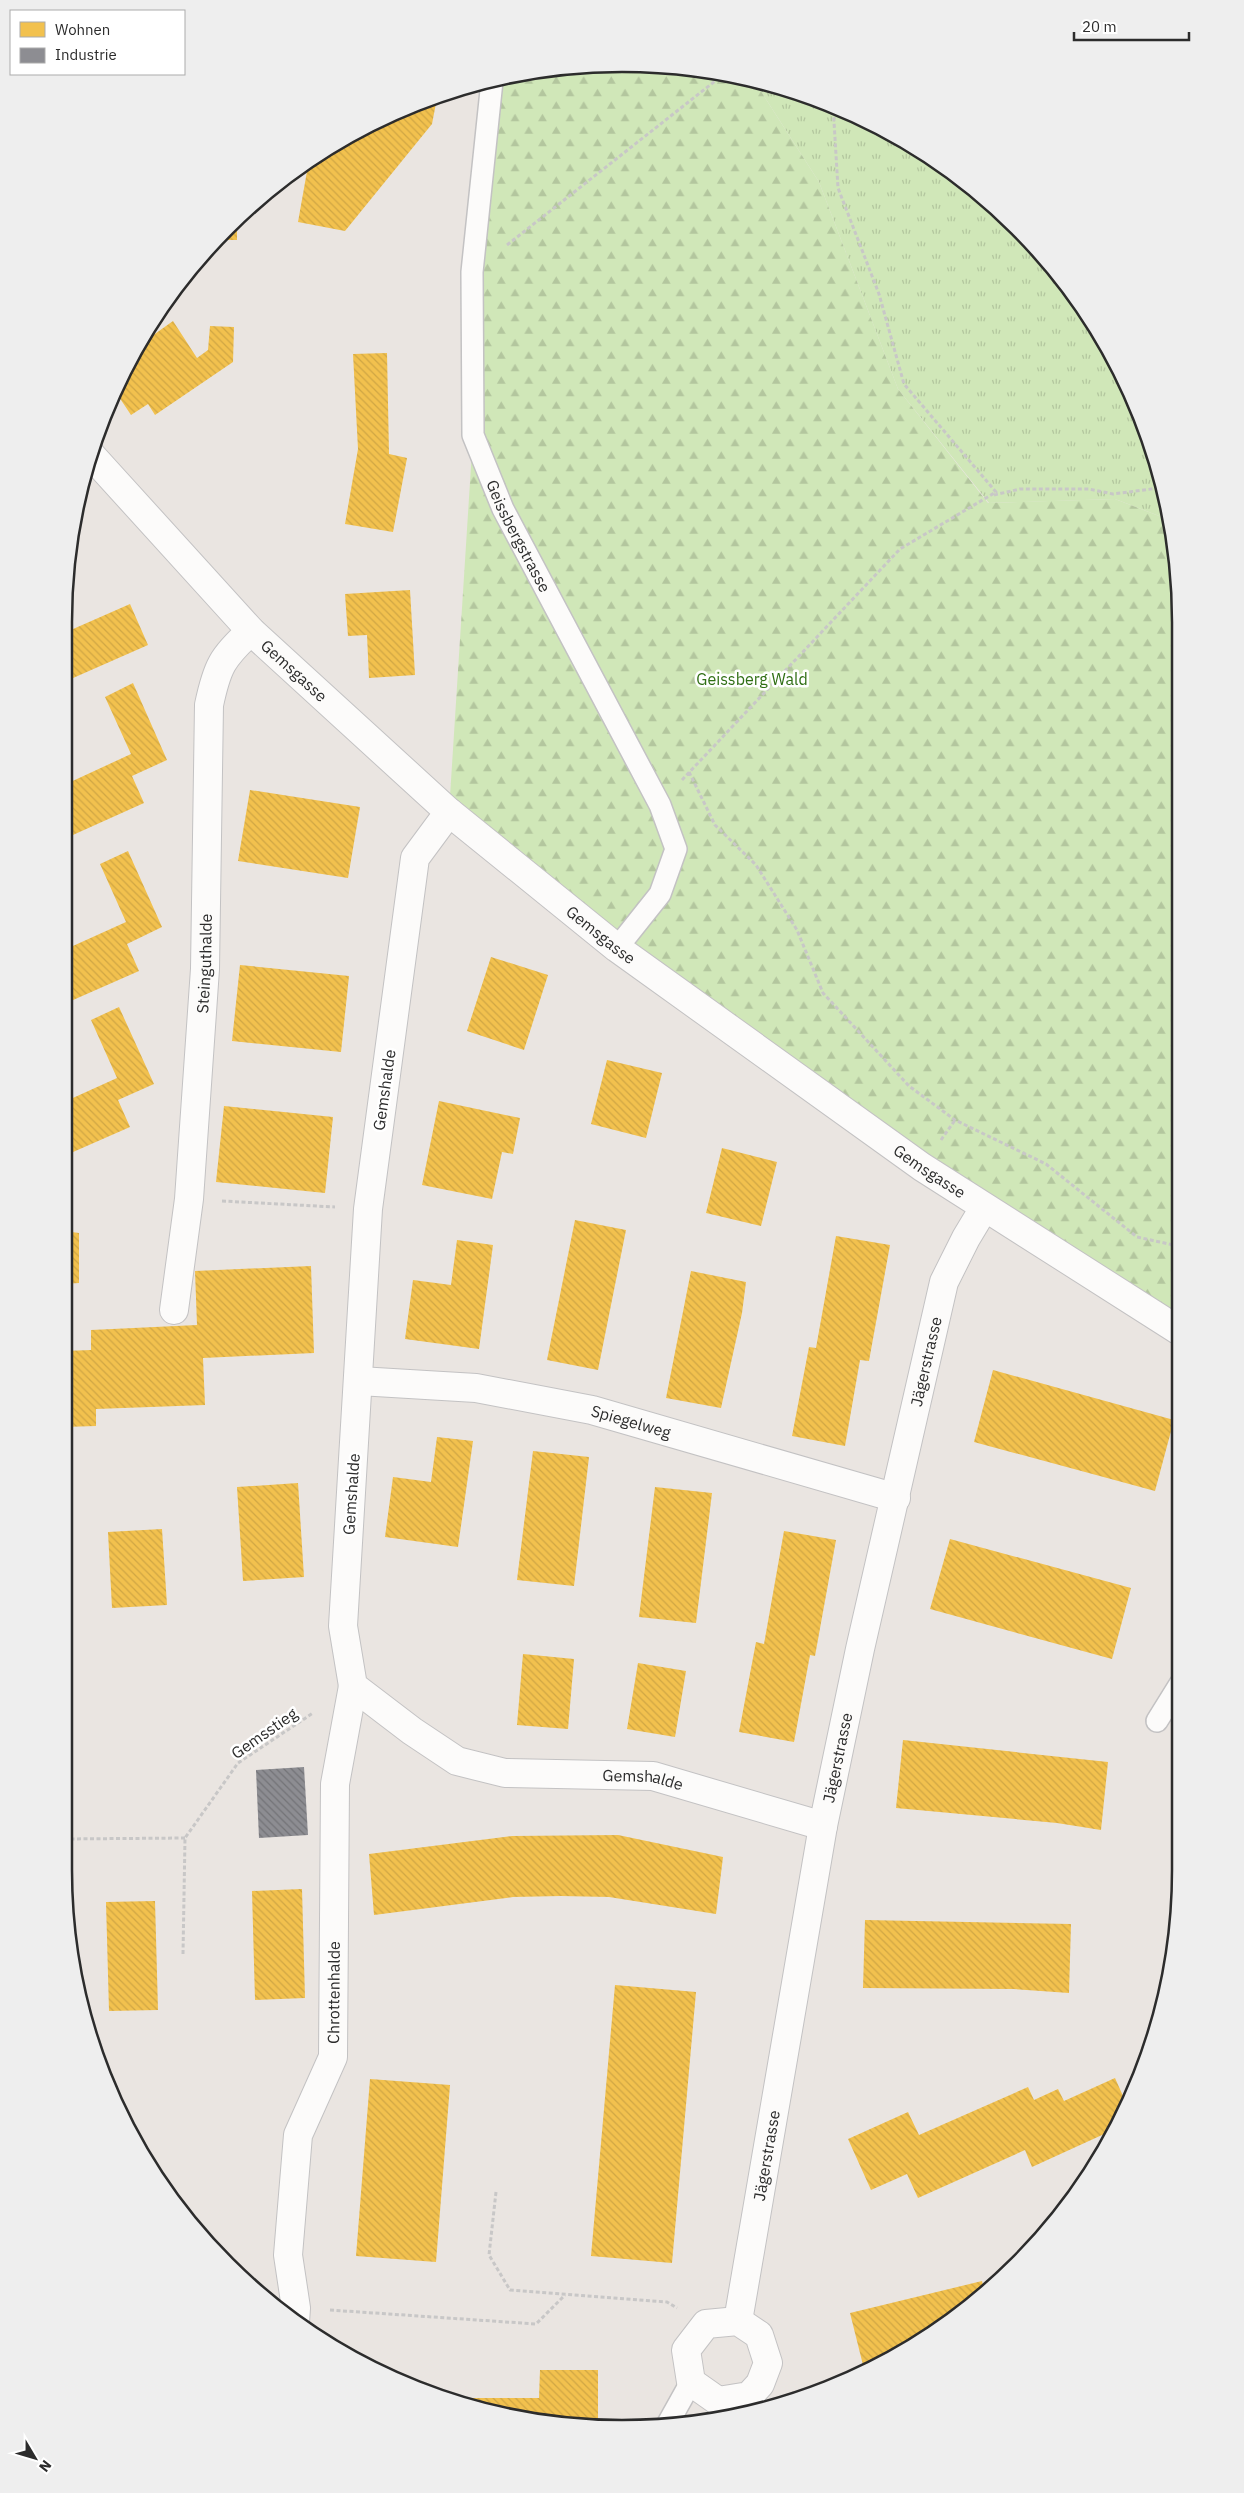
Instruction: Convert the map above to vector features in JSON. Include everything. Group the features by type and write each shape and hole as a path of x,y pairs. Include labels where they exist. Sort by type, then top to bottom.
{"street":[{"name":"Gemsgasse","path":"97,461 251,631 449,812 617,948 922,1167 1172,1326"},
{"name":"Steinguthalde","path":"174,1310 189,1199 205,969 209,705 215,674 231,649 251,631"},
{"name":"Gemshalde","path":"449,812 415,858 368,1209 343,1626 353,1686 412,1731 457,1761 505,1773 653,1776 823,1826"},
{"name":"Jägerstrasse","path":"738,2321 823,1826 860,1649 944,1282 966,1238 984,1208"},
{"name":"Spiegelweg","path":"359,1381 476,1388 592,1410 896,1498"},
{"name":"Chrottenhalde","path":"296,2313 288,2255 298,2135 334,2057 335,1784 353,1686"},
{"path":"738,2321 759,2335 768,2363 760,2384 749,2396 718,2401 691,2382 686,2350 706,2324 738,2321"}],"lane":[{"name":"Geissbergstrasse","path":"491,88 472,272 473,435 503,509 660,805 676,849 660,894 617,948"},
{"path":"1157,1721 1172,1697"},
{"path":"671,2418 691,2382"}],"path":[{"path":"472,272 715,81"},
{"path":"660,805 900,549 996,492 904,384 879,294 838,188 834,115"},
{"path":"962,513 992,496 1020,489 1089,489 1113,494 1155,489"},
{"path":"689,772 715,825 756,865 797,930 823,994 909,1086 955,1120 1046,1164 1137,1237 1172,1245"},
{"path":"189,1199 368,1209"},
{"name":"Gemsstieg","path":"185,1838 238,1763 353,1686"},
{"path":"72,1839 185,1838 183,1954"},
{"path":"496,2192 489,2255 510,2290 667,2302 706,2324"},
{"path":"299,2315 536,2324 565,2295"}],"green space":[{"name":"Geissberg Wald","path":"622,72 694,77 760,90 819,182 898,389 988,503 1115,499 1161,517 1167,550 1172,622 1172,1326 984,1208 449,812 473,435 492,88 550,77 586,74"},
{"path":"760,90 832,114 897,146 957,186 1011,233 1058,287 1098,347 1115,379 1142,445 1153,480 1161,517 1115,499 989,503 898,389 819,182"}],"building: Wohnen":[{"path":"436,105 432,124 345,231 298,222 307,172 347,146 379,129"},
{"path":"237,229 237,240 227,240"},
{"path":"173,321 197,358 208,350 210,326 234,327 233,362 155,415 148,404 131,415 120,399 154,335"},
{"path":"387,353 389,454 407,458 393,532 345,524 358,449 353,354"},
{"path":"410,590 415,675 369,678 367,635 348,636 345,594"},
{"path":"130,604 148,645 72,678 72,629"},
{"path":"133,683 167,760 132,776 144,803 72,835 72,781 131,754 105,697"},
{"path":"250,790 360,807 348,878 238,861"},
{"path":"128,851 162,927 127,944 139,971 72,1000 72,946 126,922 100,864"},
{"path":"491,957 548,975 524,1050 467,1031"},
{"path":"240,965 349,976 341,1052 232,1041"},
{"path":"119,1007 154,1084 118,1100 130,1127 72,1152 72,1098 117,1078 91,1020"},
{"path":"607,1060 662,1073 646,1138 591,1124"},
{"path":"439,1101 520,1118 513,1154 502,1152 492,1199 422,1185"},
{"path":"224,1106 333,1117 325,1193 216,1182"},
{"path":"722,1148 777,1162 761,1226 706,1213"},
{"path":"575,1220 626,1230 598,1370 547,1360"},
{"path":"72,1232 79,1233 79,1283 72,1283"},
{"path":"836,1236 890,1245 869,1361 860,1360 845,1446 792,1436 809,1347 816,1348"},
{"path":"457,1240 493,1245 479,1349 405,1339 413,1280 451,1285"},
{"path":"311,1266 314,1353 203,1358 205,1405 96,1409 96,1426 72,1427 72,1351 91,1350 91,1330 197,1325 195,1271"},
{"path":"691,1271 746,1282 742,1313 721,1408 666,1398"},
{"path":"993,1370 1172,1419 1172,1427 1155,1491 974,1442"},
{"path":"437,1437 473,1441 458,1547 385,1537 393,1477 431,1482"},
{"path":"533,1451 589,1457 574,1586 517,1580"},
{"path":"298,1483 304,1577 243,1581 237,1487"},
{"path":"655,1487 712,1493 696,1623 639,1617"},
{"path":"162,1529 167,1605 112,1608 108,1532"},
{"path":"784,1531 836,1540 815,1656 810,1655 794,1742 739,1732 756,1642 764,1644"},
{"path":"950,1539 1131,1588 1112,1659 930,1609"},
{"path":"523,1654 574,1659 568,1729 517,1725"},
{"path":"638,1663 686,1671 675,1737 627,1729"},
{"path":"903,1740 1108,1762 1101,1830 1057,1823 896,1808"},
{"path":"618,1835 723,1857 716,1914 609,1897 561,1896 513,1897 374,1915 369,1854 512,1836"},
{"path":"302,1889 305,1998 255,2000 252,1891"},
{"path":"155,1901 158,2010 109,2011 106,1902"},
{"path":"865,1920 1071,1924 1069,1993 1013,1989 863,1988"},
{"path":"615,1985 696,1992 672,2263 591,2256"},
{"path":"1115,2078 1123,2096 1104,2134 1032,2167 1025,2150 918,2198 907,2174 871,2190 848,2139 908,2112 919,2135 1028,2087 1034,2100 1058,2089 1064,2101"},
{"path":"370,2079 450,2085 436,2262 356,2256"},
{"path":"982,2281 983,2285 957,2307 927,2328 863,2365 850,2313"},
{"path":"540,2370 598,2370 598,2419 550,2416 515,2410 467,2398 539,2398"}],"building: Industrie":[{"path":"304,1767 308,1835 259,1838 256,1770"}]}
